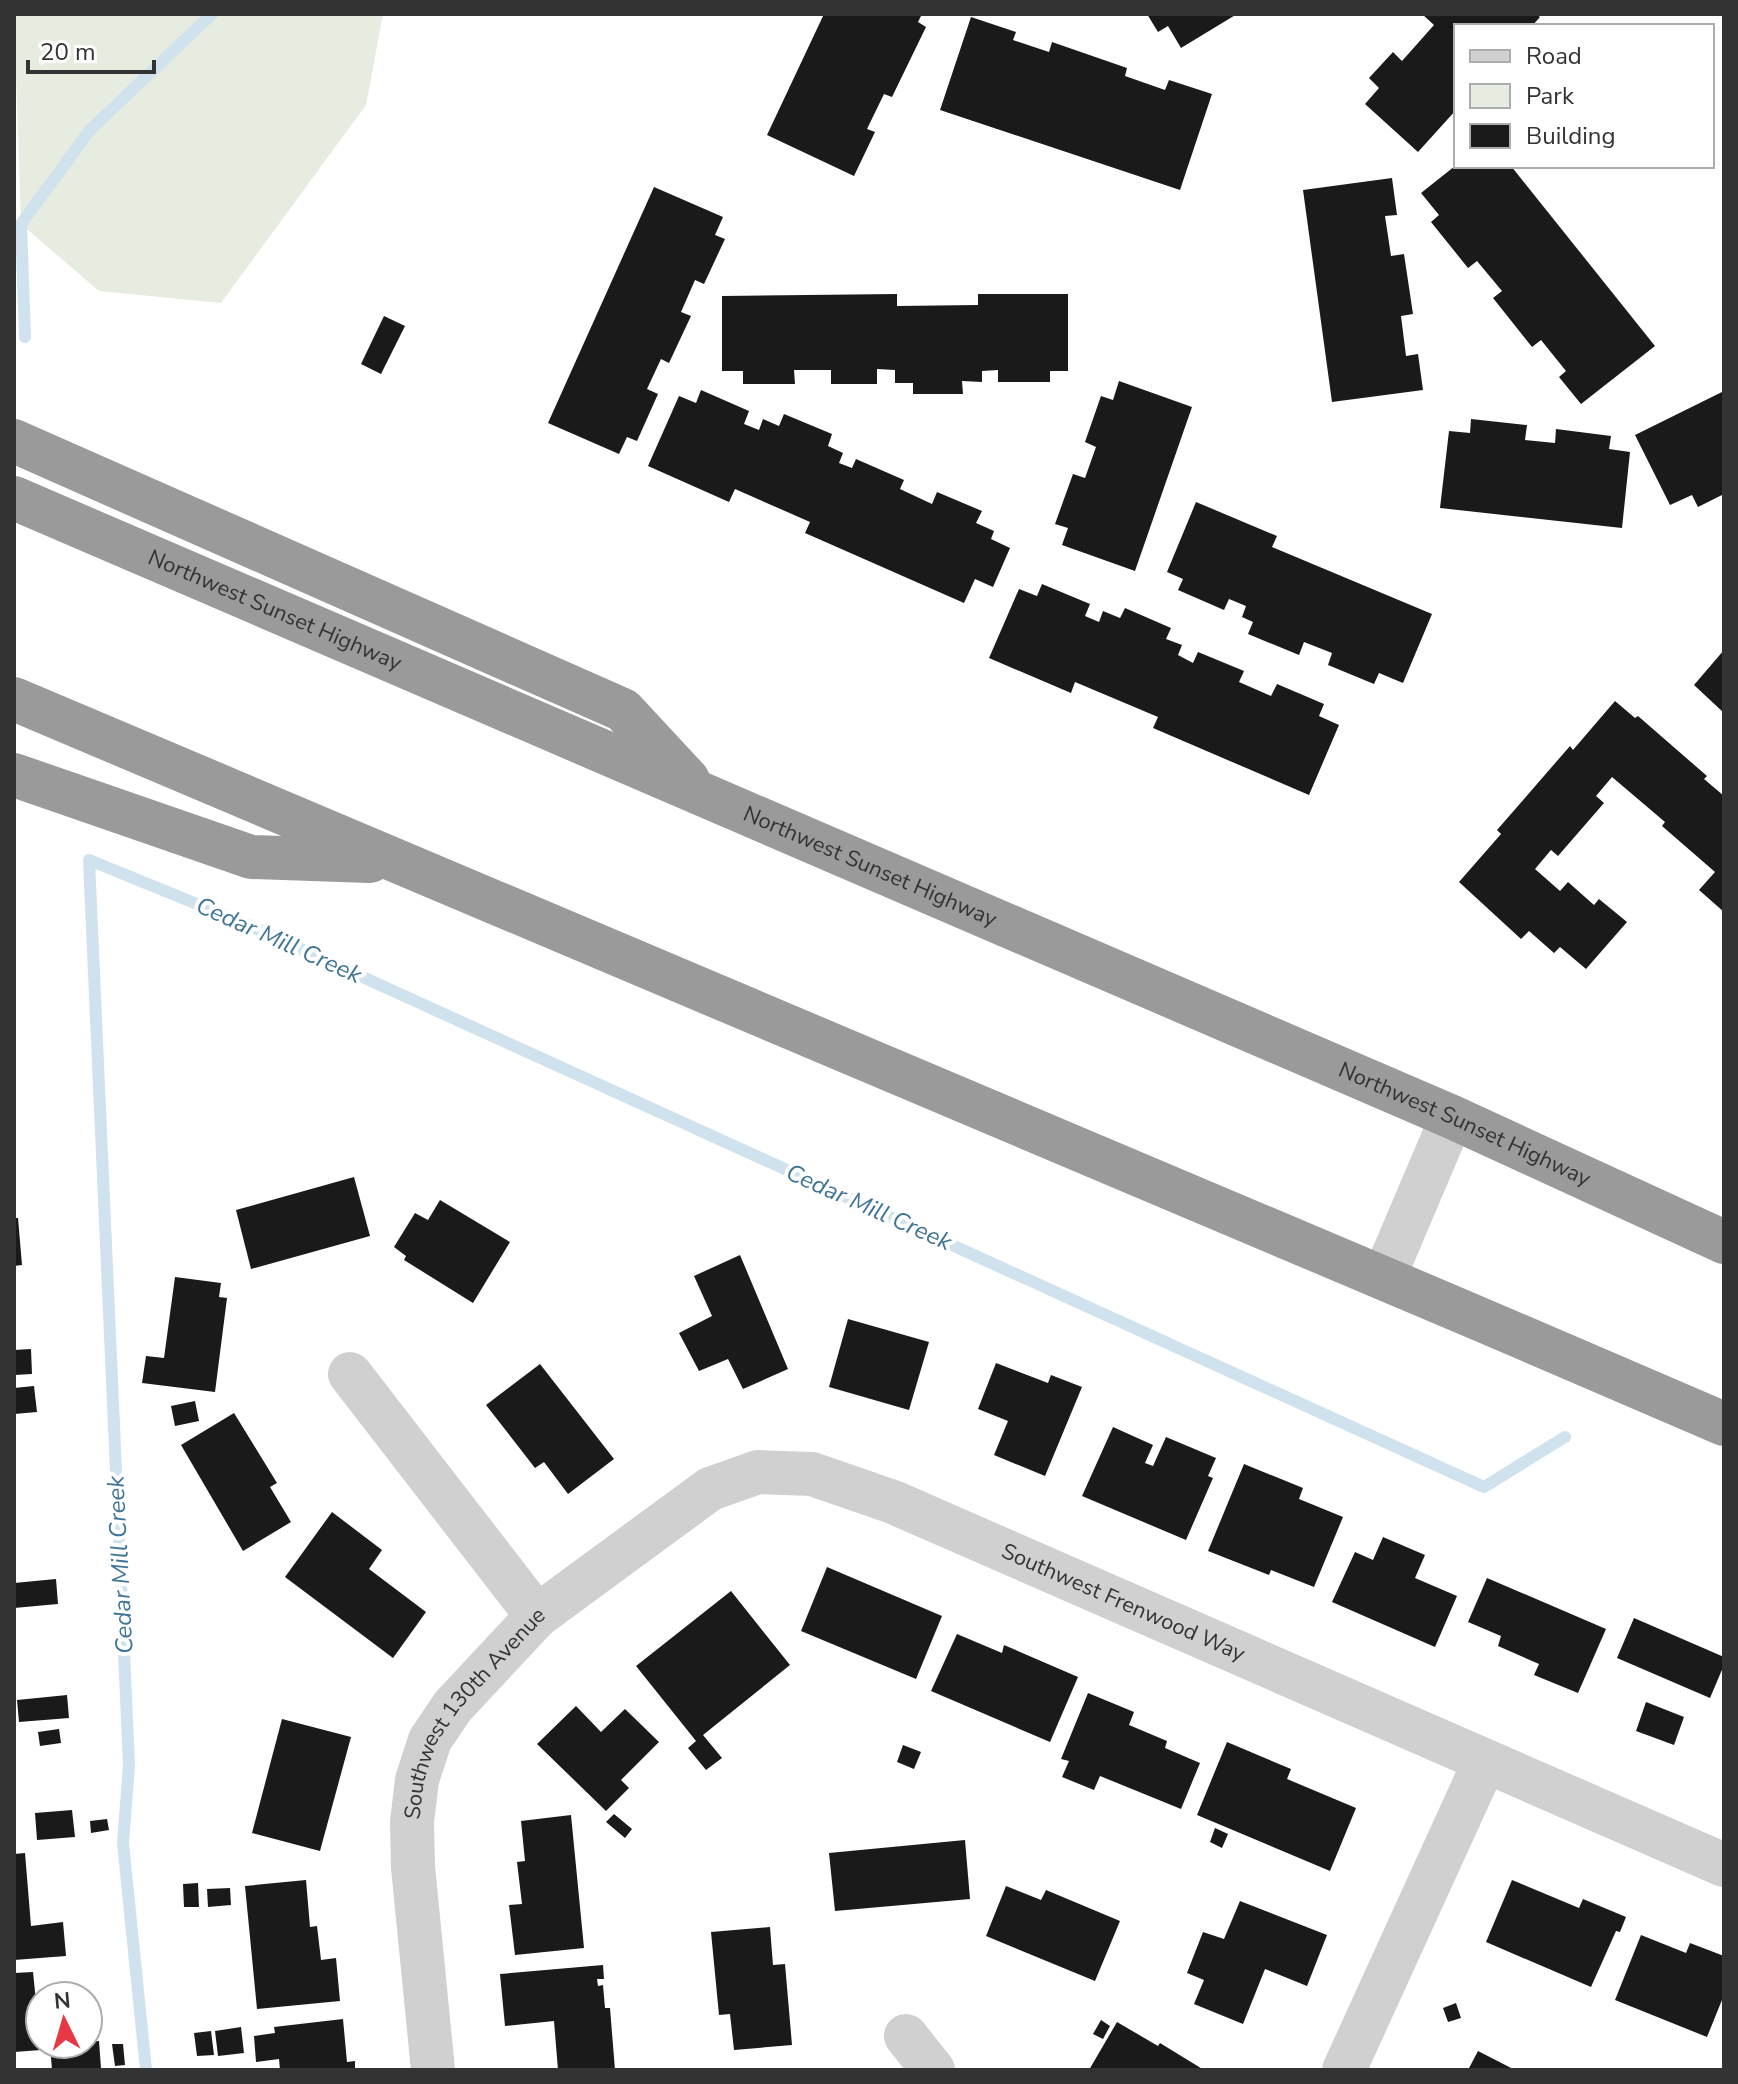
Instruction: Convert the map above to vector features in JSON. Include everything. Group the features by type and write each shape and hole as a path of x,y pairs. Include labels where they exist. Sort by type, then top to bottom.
{"highway":[{"path":"14,441 623,710 697,790"},
{"name":"Northwest Sunset Highway","path":"14,498 1452,1117 1724,1242"},
{"path":"14,699 393,862 1384,1277 1724,1424"},
{"path":"14,775 251,857 393,862"}],"street":[{"path":"1384,1277 1452,1117"},
{"name":"Southwest 130th Avenue","path":"350,1374 537,1616 453,1706 430,1740 417,1780 412,1822 413,1867 433,2070"},
{"name":"Southwest Frenwood Way","path":"537,1616 710,1489 758,1472 812,1474 893,1502 1724,1865"},
{"path":"1344,2070 1485,1761"},
{"path":"906,2036 933,2070"}],"green space":[{"path":"14,14 383,14 366,105 221,303 99,291 21,224"}],"building":[{"path":"824,14 922,14 918,22 926,27 892,97 884,94 867,129 875,132 854,176 767,135"},
{"path":"1147,14 1237,14 1181,48 1168,26 1158,32"},
{"path":"1422,14 1536,14 1540,17 1534,24 1454,24 1454,112 1418,152 1365,104 1379,88 1369,78 1393,52 1402,61 1434,25"},
{"path":"971,17 1016,32 1013,40 1049,52 1052,42 1127,68 1125,76 1165,90 1169,80 1212,94 1180,190 940,110"},
{"path":"1454,167 1513,168 1655,346 1581,404 1559,377 1566,371 1541,340 1532,347 1493,298 1502,291 1477,261 1468,268 1431,222 1439,215 1421,193"},
{"path":"1392,178 1397,215 1385,216 1391,256 1404,254 1413,314 1401,316 1406,356 1418,354 1423,390 1332,402 1303,190"},
{"path":"654,187 723,217 715,235 725,239 704,284 695,280 681,312 691,316 669,363 661,359 647,389 658,394 637,441 627,437 619,454 548,423"},
{"path":"897,294 897,306 978,305 978,294 1068,294 1068,371 1050,371 1050,382 998,382 998,370 982,371 982,382 962,381 963,394 913,394 913,383 895,383 895,370 877,369 877,384 831,384 831,370 794,370 795,384 743,384 743,371 722,371 722,296"},
{"path":"384,316 405,326 381,374 361,364"},
{"path":"1119,381 1192,407 1135,571 1062,545 1068,528 1055,524 1073,474 1085,478 1096,447 1085,442 1101,396 1113,400"},
{"path":"701,390 749,411 744,424 759,430 763,419 779,426 784,414 832,434 828,446 843,453 839,463 852,468 856,459 904,480 900,489 932,504 937,492 982,511 976,523 994,531 991,539 1010,548 993,587 975,579 964,603 805,533 810,522 735,489 729,502 648,466 679,396 696,403"},
{"path":"1724,391 1724,494 1698,507 1692,495 1670,505 1635,435"},
{"path":"1471,419 1527,425 1525,440 1555,443 1556,429 1611,436 1609,449 1630,452 1622,528 1440,508 1449,431 1470,433"},
{"path":"1196,502 1277,536 1272,547 1432,614 1403,683 1379,673 1374,684 1328,665 1332,653 1304,642 1299,655 1248,634 1253,622 1242,617 1246,606 1229,599 1224,610 1178,590 1183,579 1167,572"},
{"path":"1042,584 1090,604 1085,616 1099,622 1103,611 1120,618 1125,608 1171,628 1166,639 1182,645 1178,655 1193,663 1198,652 1244,671 1239,682 1271,696 1277,684 1324,704 1319,716 1339,725 1309,795 1153,728 1158,717 1075,682 1071,693 989,658 1019,589 1037,596"},
{"path":"1724,650 1724,713 1694,685"},
{"path":"1615,701 1635,718 1638,716 1707,776 1704,779 1724,796 1724,912 1699,890 1715,872 1662,826 1665,822 1612,777 1596,796 1604,803 1558,856 1551,850 1535,869 1560,891 1568,882 1594,905 1599,899 1627,922 1586,969 1560,947 1554,953 1529,931 1521,939 1459,882 1501,834 1497,830 1570,746 1573,750"},
{"path":"354,1177 370,1236 251,1269 236,1210"},
{"path":"440,1200 510,1242 473,1303 404,1260 406,1256 394,1247 415,1213 428,1220"},
{"path":"14,1218 18,1218 22,1265 14,1266"},
{"path":"740,1255 788,1369 743,1389 728,1359 699,1371 679,1333 712,1316 694,1276"},
{"path":"175,1277 221,1283 219,1297 227,1298 215,1392 142,1383 146,1356 164,1358"},
{"path":"848,1319 929,1342 909,1410 829,1387"},
{"path":"31,1349 32,1374 14,1375 14,1350"},
{"path":"996,1363 1048,1383 1051,1375 1082,1387 1045,1476 994,1455 1008,1421 978,1409"},
{"path":"540,1364 614,1459 568,1494 544,1462 535,1468 486,1405"},
{"path":"34,1386 37,1412 14,1414 14,1388"},
{"path":"195,1401 199,1421 175,1426 171,1406"},
{"path":"234,1413 277,1483 270,1487 291,1522 243,1551 181,1445"},
{"path":"1113,1427 1153,1445 1145,1463 1153,1466 1166,1437 1216,1458 1208,1476 1213,1478 1186,1540 1082,1496"},
{"path":"1244,1464 1303,1488 1299,1499 1343,1517 1314,1587 1271,1570 1269,1575 1208,1551"},
{"path":"332,1512 382,1550 369,1569 426,1612 393,1658 285,1577"},
{"path":"1383,1537 1425,1555 1415,1578 1457,1596 1435,1647 1332,1602 1355,1552 1373,1560"},
{"path":"827,1567 942,1616 916,1679 801,1631"},
{"path":"1487,1578 1606,1629 1578,1693 1534,1675 1539,1664 1498,1646 1501,1636 1468,1622"},
{"path":"56,1579 58,1604 14,1608 14,1583"},
{"path":"731,1591 790,1665 703,1735 722,1758 706,1770 688,1748 696,1741 636,1666"},
{"path":"1634,1618 1724,1657 1724,1665 1710,1698 1617,1658"},
{"path":"957,1634 1002,1653 1004,1645 1078,1677 1050,1742 931,1691"},
{"path":"1088,1693 1134,1712 1129,1725 1167,1741 1165,1748 1200,1763 1181,1809 1100,1776 1094,1790 1062,1777 1069,1761 1061,1759"},
{"path":"67,1695 69,1718 19,1722 17,1700"},
{"path":"1646,1702 1684,1717 1674,1745 1636,1731"},
{"path":"576,1706 601,1732 625,1709 659,1742 621,1780 629,1788 606,1811 537,1744"},
{"path":"282,1719 351,1737 320,1851 252,1833"},
{"path":"59,1729 61,1743 40,1746 38,1732"},
{"path":"1227,1742 1291,1769 1287,1779 1356,1808 1330,1871 1197,1815"},
{"path":"903,1745 921,1752 914,1769 897,1762"},
{"path":"72,1810 75,1837 37,1840 35,1813"},
{"path":"614,1814 632,1829 625,1838 606,1822"},
{"path":"571,1815 584,1948 515,1955 509,1905 522,1904 517,1862 525,1861 521,1821"},
{"path":"107,1819 109,1830 91,1833 90,1821"},
{"path":"1215,1828 1228,1834 1222,1848 1210,1842"},
{"path":"965,1840 970,1899 835,1911 829,1853"},
{"path":"25,1853 31,1926 63,1922 66,1956 14,1960 14,1854"},
{"path":"306,1880 310,1927 317,1926 321,1960 336,1958 340,2001 257,2009 245,1886"},
{"path":"1512,1880 1579,1908 1583,1899 1626,1917 1620,1932 1616,1931 1591,1987 1486,1942"},
{"path":"198,1883 199,1907 184,1907 183,1884"},
{"path":"1006,1886 1041,1900 1046,1890 1120,1921 1095,1981 986,1936"},
{"path":"230,1888 231,1905 208,1907 207,1889"},
{"path":"1240,1901 1327,1935 1307,1986 1265,1969 1243,2024 1194,2004 1204,1980 1187,1973 1203,1932 1224,1939"},
{"path":"770,1927 773,1965 785,1964 792,2045 734,2050 730,2014 719,2015 711,1932"},
{"path":"1641,1935 1686,1953 1690,1943 1724,1956 1724,1995 1707,2037 1615,2000"},
{"path":"603,1965 604,1979 597,1979 598,1986 603,1985 605,2008 610,2008 615,2070 558,2070 554,2021 505,2026 500,1974"},
{"path":"33,1972 34,1980 24,1980 24,2051 14,2052 14,1973"},
{"path":"1456,2003 1461,2018 1448,2022 1443,2008"},
{"path":"343,2019 347,2062 355,2061 355,2070 280,2070 279,2059 256,2062 254,2036 275,2033 274,2027"},
{"path":"1101,2020 1110,2026 1103,2039 1093,2034"},
{"path":"1117,2022 1158,2046 1160,2043 1204,2070 1089,2070"},
{"path":"241,2027 244,2053 218,2056 215,2031"},
{"path":"211,2031 214,2055 197,2056 194,2033"},
{"path":"112,2044 123,2044 125,2065 115,2066"},
{"path":"1478,2051 1515,2070 1468,2070"},
{"path":"51,2060 100,2060 101,2068 52,2070"}],"waterway":[{"path":"25,337 21,224 90,130 212,14"},
{"name":"Cedar Mill Creek","path":"146,2070 123,1843 129,1765 89,860 246,924 1484,1487 1565,1437"}]}
